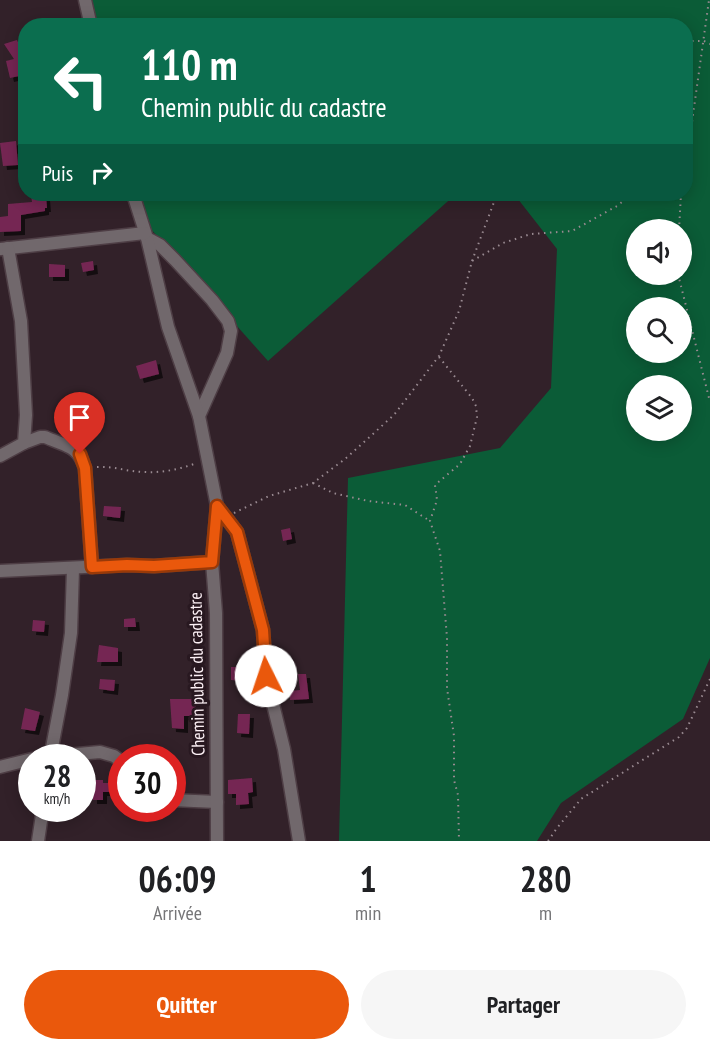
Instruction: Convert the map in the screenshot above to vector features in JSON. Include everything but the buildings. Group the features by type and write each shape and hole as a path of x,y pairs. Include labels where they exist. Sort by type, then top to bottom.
{"street":[{"path":"85,0 89,18"},
{"path":"136,201 168,327 199,416 217,506 237,532 263,630 266,676 284,749 299,841"},
{"path":"24,443 26,415 21,321 4,249 146,236 160,245 212,300 228,321 231,331 227,353 199,416"},
{"path":"0,456 40,437 78,451 85,468 92,567"},
{"name":"Chemin public du cadastre","path":"217,506 212,562 216,613 217,841"},
{"path":"0,571 212,562"},
{"path":"50,744 62,695 71,633 74,569"},
{"path":"0,767 18,762"},
{"path":"186,801 217,802"},
{"path":"38,841 41,822"}],"path":[{"path":"693,108 709,0"},
{"path":"693,41 704,41 710,44"},
{"path":"226,517 269,496 313,483 345,459 394,415 439,356 459,311 472,261 494,201"},
{"path":"472,261 503,243 531,234 572,231 623,201"},
{"path":"680,219 681,201"},
{"path":"681,285 710,402"},
{"path":"439,356 472,398 476,406 477,417 470,446 460,464 435,485 437,500 430,521 440,551 442,573 447,638 447,688 454,736 454,778 457,788 459,841"},
{"path":"85,468 113,466 144,472 175,470 209,460"},
{"path":"313,483 333,493 368,501 405,505 430,521"},
{"path":"548,841 561,821 581,799 679,737 687,728 710,679"}],"green space":[{"path":"88,0 710,0 710,658 683,719 561,803 537,841 339,841 348,478 500,448 551,388 557,249 519,201 693,201 693,18 92,18"},
{"path":"142,201 448,201 268,361 149,227"}],"route":[{"path":"80,454 85,468 92,567 212,562 217,506 237,532 263,630 266,676"}]}
